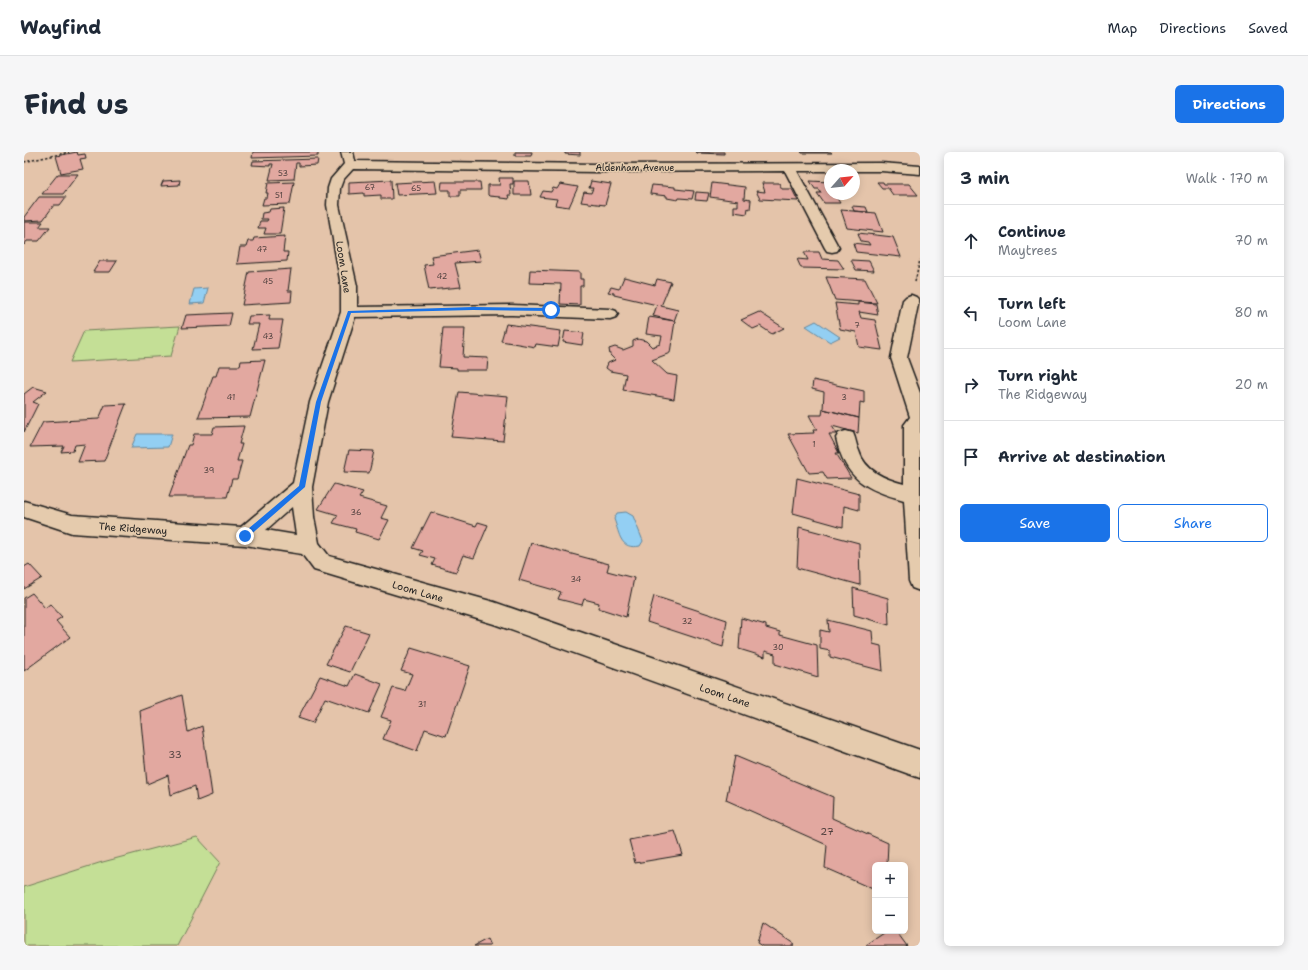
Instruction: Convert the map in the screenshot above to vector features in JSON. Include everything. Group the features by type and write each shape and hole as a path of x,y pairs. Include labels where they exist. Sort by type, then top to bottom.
{"street":[{"name":"Aldenham Avenue","path":"349,159 596,168 763,162 789,167 881,167 920,170"},
{"name":"Loom Lane","path":"349,159 337,179 334,188 332,205 349,286 349,312 319,402 302,487 302,517 310,546 322,563 494,613 920,764"},
{"path":"789,167 832,248"},
{"path":"911,300 900,358 920,419 913,425 914,494 920,581"},
{"path":"349,312 473,309 551,310 610,314"},
{"path":"846,438 847,450 852,462 859,470 877,484 914,494"},
{"path":"245,536 302,487"},
{"name":"The Ridgeway","path":"24,510 72,524 245,536 310,546"}],"path":[{"path":"24,162 69,152"}],"green space":[{"path":"180,326 171,356 70,362 84,331"},
{"path":"197,837 220,862 177,946 24,946 24,887 99,863"}],"water":[{"path":"208,288 204,303 190,304 194,289"},
{"path":"816,321 840,337 830,342 806,326"},
{"path":"137,434 172,434 168,447 131,448"},
{"path":"626,512 633,516 643,541 640,546 628,546 620,536 614,519 617,513"}],"building":[{"path":"77,152 78,155 85,154 86,158 80,159 83,169 61,173 56,156"},
{"path":"253,152 318,152 318,156 252,158"},
{"path":"515,152 532,152 531,156 515,156"},
{"path":"565,152 580,152 580,155 565,154"},
{"path":"696,152 724,152 724,154 697,153"},
{"path":"801,152 831,152 832,153 802,153"},
{"path":"318,159 317,165 299,166 299,163 296,163 294,179 269,180 273,164 270,164 270,166 252,165 253,161"},
{"path":"58,174 78,174 63,194 42,194"},
{"path":"499,178 513,178 513,184 510,184 511,195 508,195 509,199 488,195 488,185 500,185"},
{"path":"180,180 179,185 161,186 163,181"},
{"path":"391,180 392,199 381,199 381,195 364,196 364,193 349,194 349,182"},
{"path":"435,181 437,193 397,195 395,183"},
{"path":"514,181 529,181 531,195 514,195"},
{"path":"591,181 611,184 605,205 581,202 584,192 591,193 593,188 589,188"},
{"path":"810,181 824,182 824,200 838,200 840,203 824,203 817,193 821,193 819,189 815,189"},
{"path":"294,182 290,204 262,205 264,198 267,198 268,193 266,193 268,183"},
{"path":"442,182 480,182 481,190 460,190 460,196 450,196 450,190 441,190"},
{"path":"877,182 883,182 884,184 909,184 918,195 893,195 888,188 882,188"},
{"path":"712,183 745,187 744,199 751,200 750,209 748,208 747,214 734,212 734,206 738,206 738,201 710,197"},
{"path":"762,183 779,183 782,189 792,189 798,201 760,199 756,191 765,192"},
{"path":"560,184 578,187 569,207 555,205 557,199 540,197 543,191 551,192 553,188 557,189"},
{"path":"652,185 675,187 675,189 694,191 692,199 679,198 678,200 667,198 667,196 650,194"},
{"path":"696,192 709,193 707,201 695,200"},
{"path":"39,197 66,197 60,205 54,205 43,220 24,221 24,217"},
{"path":"852,206 866,207 868,212 854,211"},
{"path":"284,208 280,234 264,234 266,228 258,228 260,221 267,221 268,219 261,219 262,213 269,212 270,209"},
{"path":"841,210 876,213 883,232 847,228"},
{"path":"24,222 43,222 39,227 50,227 39,241 27,241 24,245"},
{"path":"858,233 893,237 901,257 856,252 853,243 870,245 868,242 861,241"},
{"path":"285,236 283,252 288,252 287,261 237,264 240,247 246,247 248,241 253,241 254,238"},
{"path":"478,250 481,261 455,263 461,287 429,290 424,265 433,264 431,256"},
{"path":"804,252 819,252 822,259 838,260 844,269 801,268 797,259 808,260"},
{"path":"851,260 869,261 874,271 856,270"},
{"path":"100,261 117,261 110,272 93,272"},
{"path":"291,269 288,291 292,291 291,302 242,305 249,272"},
{"path":"530,270 580,272 580,279 583,279 583,286 580,286 580,305 560,304 561,284 529,283"},
{"path":"624,277 655,285 657,279 671,282 661,306 678,310 674,321 653,316 657,305 614,295 614,293 608,292 611,287 619,289"},
{"path":"826,277 865,279 877,303 835,300"},
{"path":"858,302 876,304 878,315 859,312 861,318 875,320 882,350 859,347 856,332 840,329 835,303 858,305"},
{"path":"759,312 784,328 772,334 760,326 753,329 741,320"},
{"path":"232,313 229,326 182,328 186,315"},
{"path":"270,315 269,320 283,320 278,348 253,349 259,324 247,324 249,316"},
{"path":"649,317 675,321 670,353 652,360 667,374 677,376 674,399 623,390 626,374 610,371 606,368 608,363 615,360 610,355 609,349 615,347 623,350 633,346 633,341 638,339 646,341 652,347 660,344 662,336 646,334"},
{"path":"506,324 561,331 558,347 536,344 535,347 501,341"},
{"path":"443,328 465,328 463,357 488,358 487,370 457,370 457,368 439,367"},
{"path":"565,331 584,333 582,345 563,342"},
{"path":"265,360 250,417 198,418 213,376 216,376 219,366 240,366 241,361"},
{"path":"813,380 864,391 864,403 860,402 859,418 823,409 824,392 812,389"},
{"path":"33,387 47,391 33,402 38,404 24,432 24,394"},
{"path":"459,392 508,396 503,441 451,437"},
{"path":"126,404 104,461 78,462 85,444 75,445 73,451 61,452 64,446 30,447 43,422 99,419 105,405"},
{"path":"823,409 859,418 858,433 832,426 837,434 829,434 839,453 836,453 851,478 827,479 823,472 809,473 788,434 814,433 813,430 817,430 809,415 822,415"},
{"path":"244,426 239,444 242,444 237,461 242,461 237,479 232,479 227,497 169,497 188,445 191,445 194,434 212,434 214,427"},
{"path":"349,450 374,451 369,473 344,472"},
{"path":"797,478 859,494 859,510 844,506 843,527 793,513"},
{"path":"334,484 363,492 359,498 387,506 381,518 389,520 379,539 355,532 356,529 333,523 338,515 318,509"},
{"path":"431,512 476,526 478,522 488,525 474,558 463,555 456,572 432,565 435,559 420,555 423,551 413,548"},
{"path":"799,527 859,543 860,585 797,568"},
{"path":"531,543 609,564 607,571 634,578 626,617 598,608 599,603 584,599 582,605 558,599 561,592 519,580"},
{"path":"29,564 42,578 24,589 24,567"},
{"path":"853,588 888,598 889,625 854,615"},
{"path":"32,593 45,608 50,604 62,617 56,621 70,637 24,671 24,598"},
{"path":"654,596 727,620 723,647 647,622"},
{"path":"741,618 766,625 766,628 780,632 780,635 817,645 818,677 775,664 775,654 765,651 765,657 739,649"},
{"path":"828,620 872,631 873,644 881,646 883,671 830,657 830,651 820,649 820,630 829,632"},
{"path":"346,626 369,633 350,672 326,664"},
{"path":"411,648 470,666 446,736 425,729 417,751 383,739 391,720 381,717 393,688 405,691 412,674 401,671"},
{"path":"355,674 382,684 369,713 325,698 313,723 298,718 320,676 349,686"},
{"path":"182,695 188,732 202,726 212,795 197,801 195,786 171,795 168,775 147,784 140,711"},
{"path":"735,756 833,797 832,818 888,843 887,862 872,862 872,889 825,868 827,845 726,800"},
{"path":"675,831 683,855 635,863 629,840"},
{"path":"763,923 794,944 793,946 762,946 757,943"},
{"path":"882,934 898,934 907,946 867,946 866,945"},
{"path":"487,939 490,946 474,946"}],"route":[{"path":"245,536 302,487 319,402 349,312 473,309 551,310"}]}
